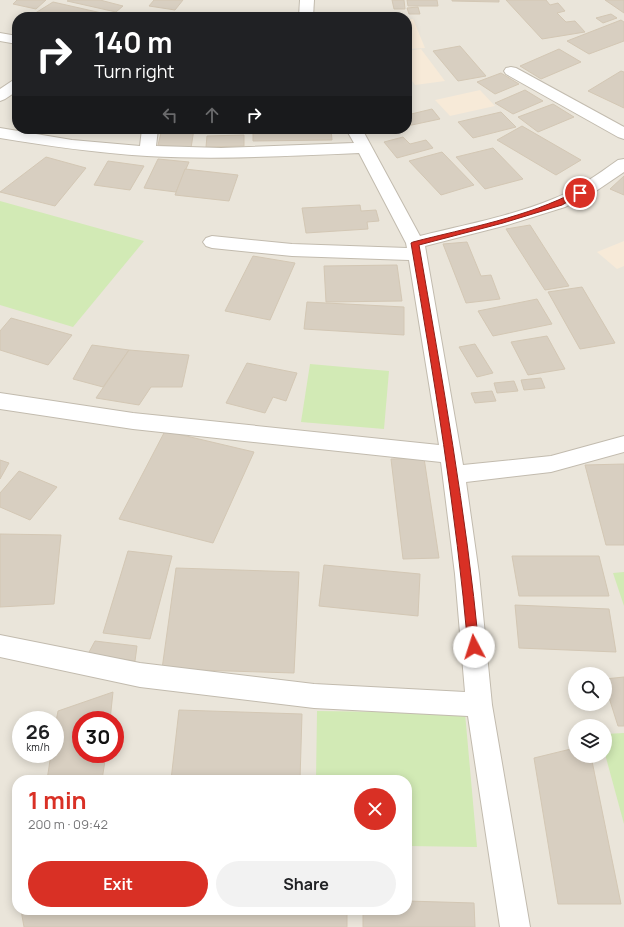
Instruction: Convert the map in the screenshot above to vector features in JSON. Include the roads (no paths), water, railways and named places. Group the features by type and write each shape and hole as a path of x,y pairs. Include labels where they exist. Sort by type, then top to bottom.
{"street":[{"path":"306,12 307,0"},
{"path":"0,37 12,39"},
{"path":"511,71 624,134"},
{"path":"0,96 12,88"},
{"path":"0,133 72,145 147,151 221,153 360,139 416,249 452,465 467,574 479,705 515,927"},
{"path":"147,151 149,134"},
{"path":"212,242 292,250 416,249 559,204 590,187 624,164"},
{"path":"0,401 452,465 551,464 624,444"},
{"path":"0,646 140,675 314,696 479,705"}]}
